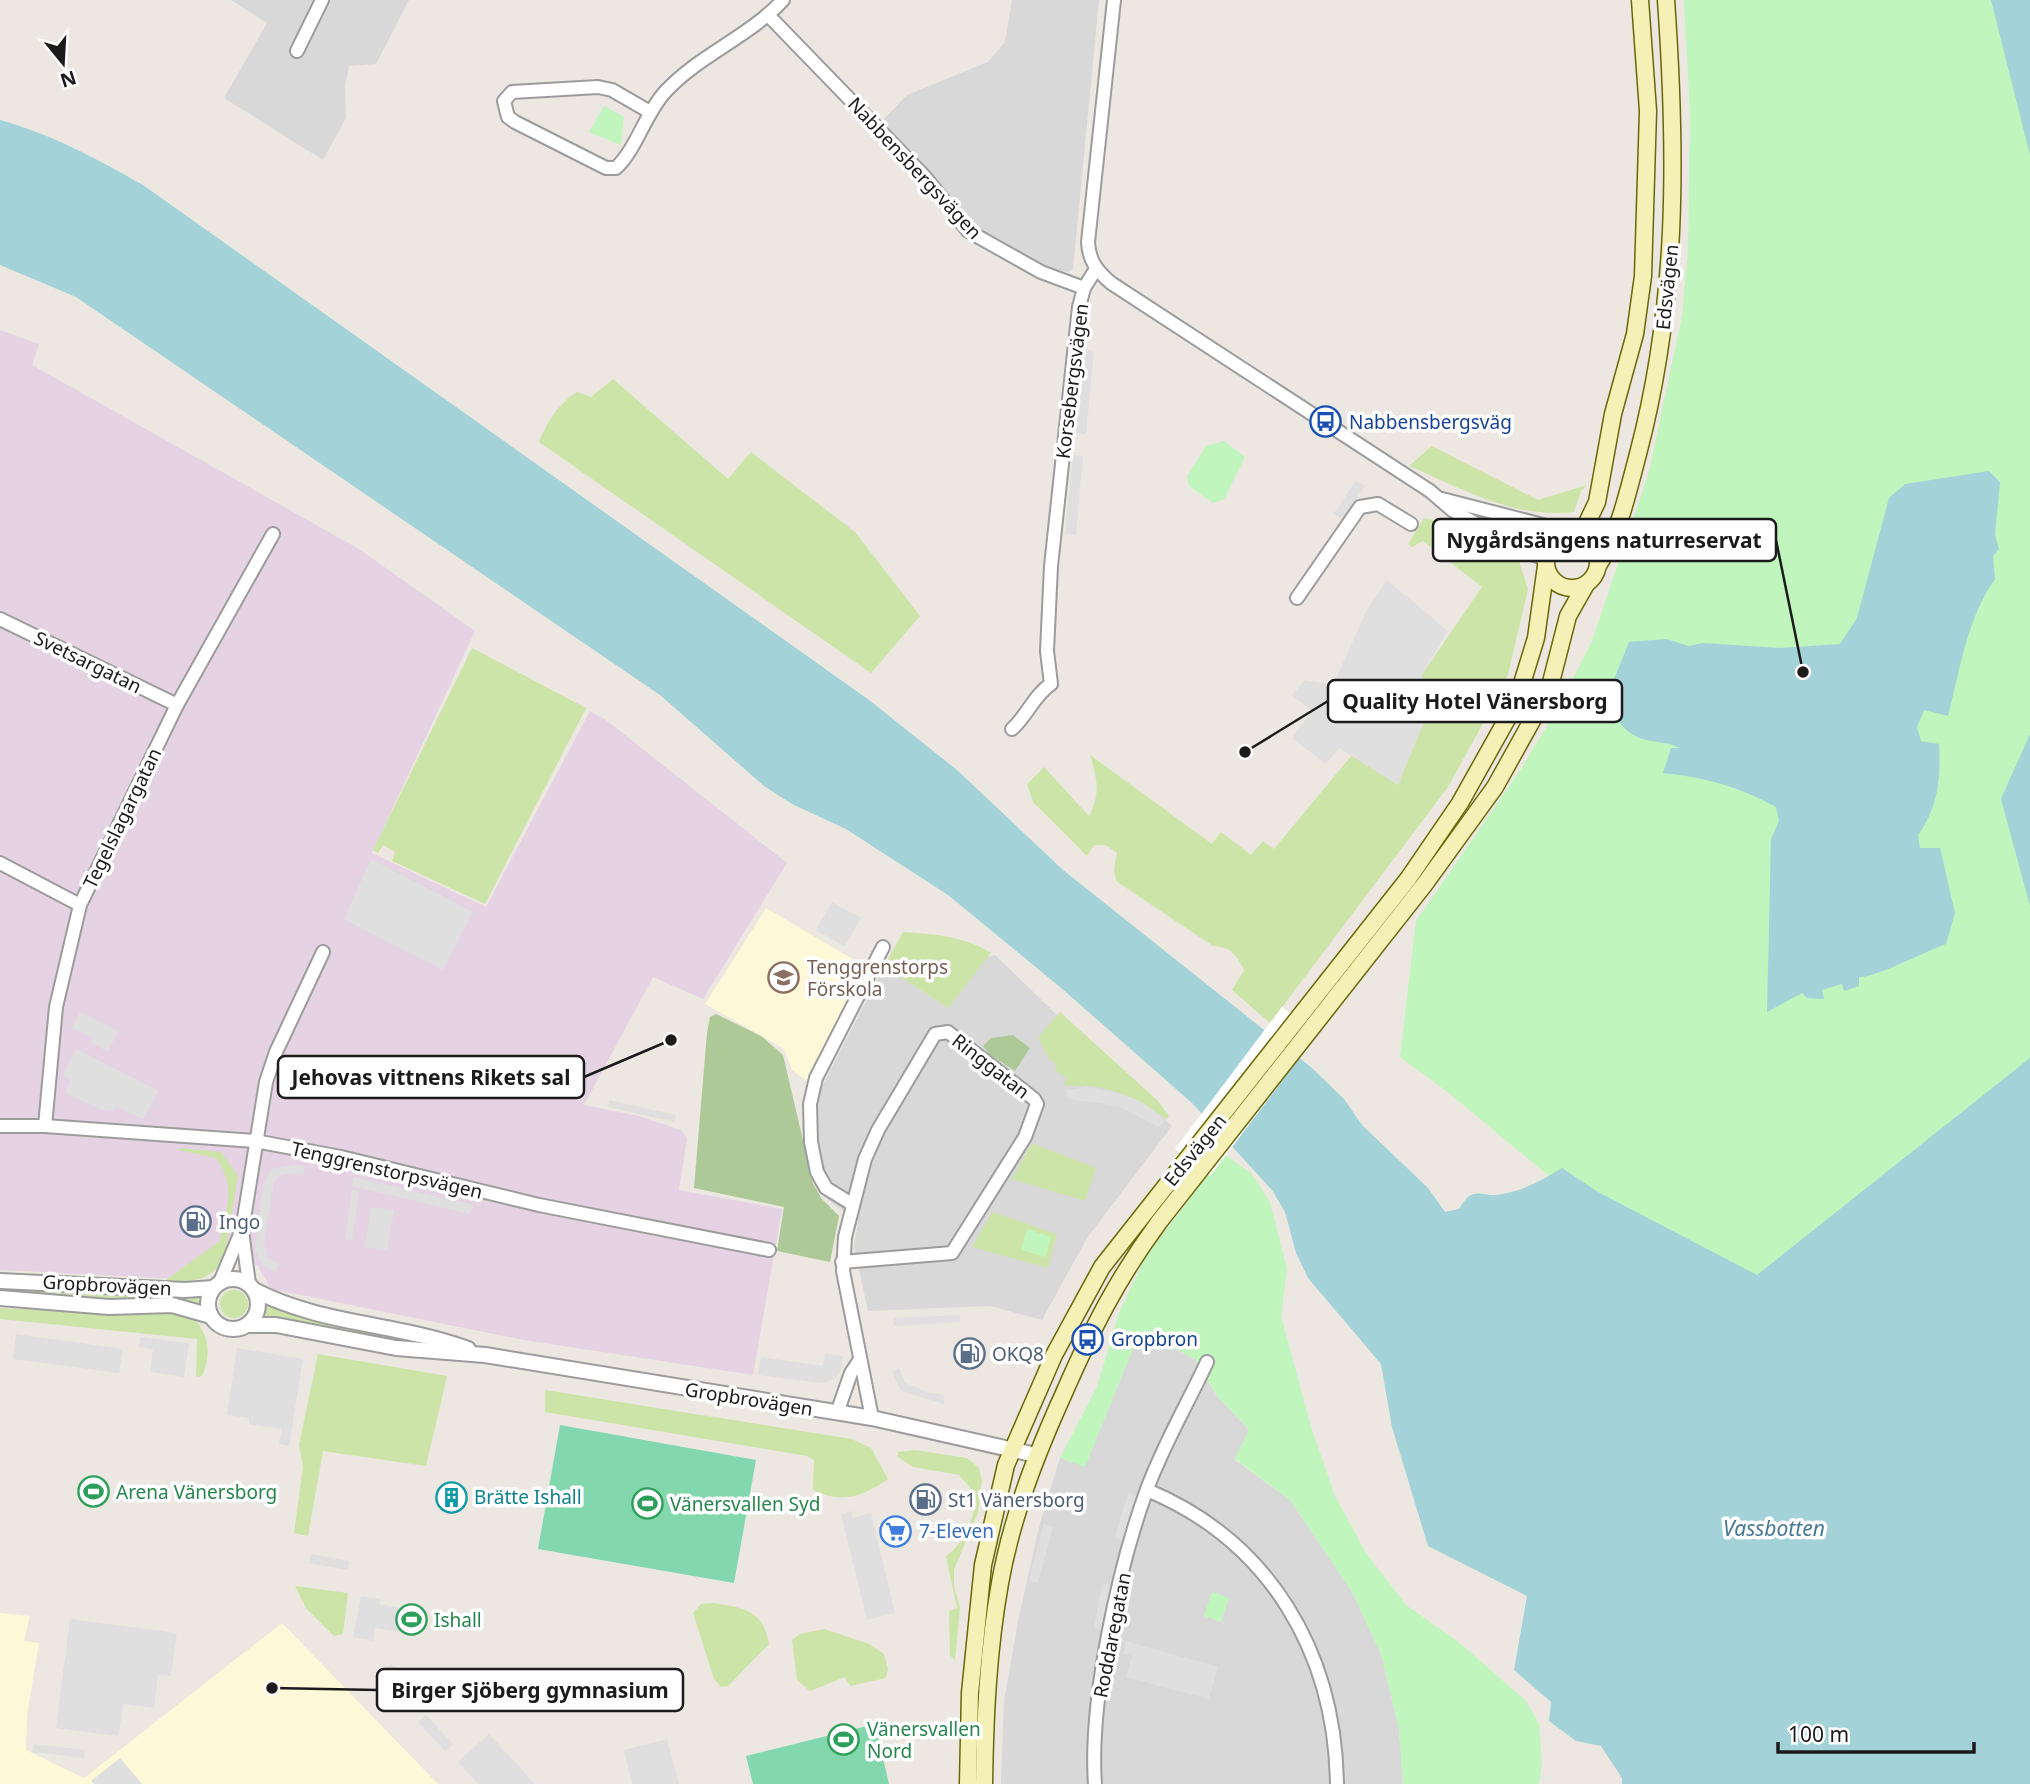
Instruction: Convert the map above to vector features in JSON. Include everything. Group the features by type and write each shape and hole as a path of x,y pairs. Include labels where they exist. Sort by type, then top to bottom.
{"main road":[{"name":"Edsvägen","path":"984,1784 986,1688 1000,1582 1035,1455 1123,1271 1195,1165 1304,1025 1460,803 1516,702 1536,638 1546,563 1552,546 1586,525 1597,502 1613,414 1635,334 1643,276 1648,111 1640,0"},
{"name":"Edsvägen","path":"1304,1025 1424,885 1495,787 1549,690 1568,616 1611,546 1650,407 1668,302 1674,204 1673,106 1666,0"},
{"path":"1567,537 1588,541 1597,551 1599,564"},
{"path":"1546,563 1558,584 1572,589 1585,586"},
{"name":"Edsvägen","path":"968,1784 970,1693 983,1565 1012,1450 1054,1355 1102,1267 1195,1165"}],"street":[{"path":"297,51 322,0"},
{"path":"650,112 612,90 598,87 512,92 504,101 508,117 515,122 606,167 615,168 650,112 684,74 768,15 783,0"},
{"path":"1114,0 1088,242 1089,255 1096,269 1111,283 1442,499 1452,510 1546,563"},
{"name":"Nabbensbergsvägen","path":"768,15 925,177 968,231 1041,272 1084,288"},
{"name":"Korsebergsvägen","path":"1012,729 1023,719 1042,690 1051,684 1046,651 1051,566 1079,307 1084,288 1096,269"},
{"path":"1442,499 1546,526 1567,537"},
{"path":"1297,598 1360,507 1378,504 1411,524"},
{"name":"Tegelslagargatan","path":"45,1126 56,1007 80,905 177,705 273,534"},
{"name":"Svetsargatan","path":"0,618 177,705"},
{"path":"0,863 80,905"},
{"path":"852,1204 827,1188 817,1172 809,1122 810,1104 816,1078 883,947"},
{"path":"242,1231 258,1310 247,1325 236,1329 226,1328 211,1316 208,1300 242,1231 266,1082 276,1052 323,952"},
{"name":"Ringgatan","path":"842,1262 945,1256 952,1253 1025,1137 1037,1104 948,1032 934,1034 878,1130 865,1159 852,1204 842,1262 872,1418"},
{"name":"Tenggrenstorpsvägen","path":"0,1126 45,1126 255,1141 341,1157 552,1208 769,1250"},
{"path":"217,1285 235,1279 252,1287"},
{"name":"Gropbrovägen","path":"0,1281 186,1290 217,1285"},
{"name":"Gropbrovägen","path":"252,1287 302,1310 438,1338 485,1355"},
{"name":"Gropbrovägen","path":"0,1298 109,1307 172,1305 211,1316"},
{"name":"Gropbrovägen","path":"247,1325 276,1325 397,1348 485,1355 872,1418 1035,1455"},
{"path":"837,1413 851,1373 859,1361"},
{"name":"Roddaregatan","path":"1095,1784 1094,1731 1128,1551 1147,1490 1207,1362"},
{"path":"1147,1490 1190,1509 1219,1529 1252,1561 1280,1597 1304,1637 1327,1698 1333,1722 1337,1784"}],"shaded area":[{"path":"231,0 409,0 376,64 349,66 345,85 346,118 323,160 224,98 267,23"},
{"path":"1012,0 1099,0 1073,269 1068,272 1042,267 995,241 969,221 880,123 907,95 988,62 1005,42"},
{"path":"0,330 39,344 32,365 359,549 475,631 372,853 486,907 590,711 606,720 787,863 703,999 653,977 584,1105 639,1116 681,1130 687,1138 679,1190 782,1209 753,1375 524,1340 271,1289 258,1266 220,1245 177,1279 0,1270"},
{"path":"1084,350 1094,352 1086,434 1076,433"},
{"path":"1073,455 1083,456 1076,535 1065,534"},
{"path":"1356,481 1365,486 1342,519 1334,513"},
{"path":"1387,580 1448,631 1421,676 1437,691 1398,785 1339,748 1326,764 1292,738 1312,711 1292,695 1305,680 1333,685 1367,610"},
{"path":"371,859 473,912 443,970 344,919"},
{"path":"832,902 861,918 844,946 816,930"},
{"name":"Tenggrenstorps Förskola","path":"766,908 856,961 838,994 847,1001 807,1081 792,1070 784,1049 705,1004"},
{"path":"995,955 1172,1126 1087,1238 1042,1320 990,1306 868,1311 854,1246 858,1221 816,1188 802,1125 884,966 948,1008 986,957"},
{"path":"80,1012 118,1031 108,1052 91,1043 93,1038 72,1028"},
{"path":"76,1049 159,1091 143,1119 116,1107 113,1111 103,1110 65,1093 71,1079 63,1075"},
{"path":"1087,1087 1122,1094 1142,1102 1166,1121 1158,1127 1119,1106 1068,1099 1066,1090"},
{"path":"609,1100 676,1115 675,1122 608,1107"},
{"path":"296,1164 305,1166 303,1176 284,1174 276,1179 273,1186 264,1242 268,1258 278,1262 276,1272 262,1266 255,1248 264,1184 272,1169"},
{"path":"354,1177 473,1205 470,1214 352,1186"},
{"path":"352,1190 359,1191 352,1240 345,1239"},
{"path":"371,1207 394,1210 387,1251 365,1247"},
{"path":"960,1315 960,1322 894,1326 893,1318"},
{"path":"1140,1331 1195,1359 1217,1396 1249,1430 1235,1460 1290,1500 1352,1592 1381,1654 1399,1729 1403,1784 1001,1784 1004,1701 1019,1616 1039,1527 1060,1458 1085,1466"},
{"path":"16,1334 123,1349 119,1373 13,1359"},
{"path":"141,1337 189,1343 184,1377 150,1372 153,1349 139,1347"},
{"path":"237,1348 303,1359 289,1446 279,1444 282,1429 249,1424 249,1418 227,1415"},
{"path":"825,1354 843,1356 841,1371 834,1379 822,1383 758,1375 761,1357 823,1366"},
{"path":"899,1368 905,1382 925,1392 944,1395 944,1404 901,1391 892,1371"},
{"path":"1128,1493 1137,1496 1123,1540 1115,1538"},
{"path":"851,1511 853,1518 871,1513 895,1613 867,1620 841,1514"},
{"path":"1044,1524 1053,1527 1038,1583 1029,1580"},
{"path":"311,1554 349,1561 348,1570 309,1563"},
{"path":"1102,1584 1111,1585 1103,1630 1094,1628"},
{"path":"361,1596 380,1599 379,1604 413,1610 409,1633 375,1628 373,1641 353,1637"},
{"path":"0,1613 30,1616 24,1641 39,1643 27,1715 26,1750 84,1778 282,1623 438,1784 0,1784"},
{"path":"70,1619 177,1633 171,1676 158,1675 154,1708 123,1704 119,1736 56,1728"},
{"path":"1126,1641 1218,1667 1209,1699 1126,1677 1132,1656 1123,1653"},
{"path":"391,1664 412,1686 405,1692 417,1705 409,1712 377,1677"},
{"path":"426,1715 453,1744 445,1751 418,1722"},
{"path":"489,1734 535,1784 478,1784 458,1762"},
{"path":"667,1739 679,1784 632,1784 624,1750"},
{"path":"33,1744 85,1750 84,1758 32,1752"},
{"path":"120,1758 142,1784 94,1784 91,1781"}],"green space":[{"path":"1684,0 2030,0 2030,1169 1786,1373 1449,1093 1400,1057 1416,921 1521,769 1560,704 1592,641 1649,472 1682,316 1688,249 1690,116"},
{"path":"604,106 624,117 621,145 589,132"},
{"path":"613,379 728,479 751,452 855,532 920,616 871,673 539,442 554,414 564,402 577,392 591,397"},
{"path":"1224,441 1245,457 1224,499 1213,503 1189,486 1187,477 1206,446"},
{"path":"1432,446 1538,500 1587,485 1581,491 1574,512 1552,513 1510,507 1469,493 1409,466"},
{"path":"1424,518 1441,522 1519,561 1528,589 1508,675 1448,787 1270,1023 1232,990 1244,970 1232,952 1213,946 1116,881 1114,869 1117,853 1106,845 1094,845 1087,856 1033,802 1027,784 1044,767 1089,816 1097,786 1090,755 1212,844 1221,832 1251,855 1263,841 1274,849 1352,755 1398,785 1421,676 1482,587 1423,541 1412,547 1408,544"},
{"path":"472,648 586,708 485,904 392,861 395,852 383,845 378,853 373,850"},
{"path":"903,932 959,939 991,953 948,1008 884,966"},
{"path":"1060,1012 1158,1101 1169,1116 1166,1119 1140,1102 1112,1091 1091,1086 1064,1085 1067,1078 1056,1071 1055,1062 1050,1060 1038,1038"},
{"path":"716,1014 761,1036 783,1055 813,1183 821,1198 839,1216 830,1262 777,1251 784,1207 694,1188 707,1033 710,1017"},
{"path":"1013,1035 1030,1048 1015,1071 990,1055 983,1046 991,1038"},
{"path":"1032,1143 1096,1168 1085,1201 1012,1179"},
{"path":"181,1148 221,1152 238,1176 224,1259 212,1273 198,1280 163,1282 220,1241 227,1208 228,1188 216,1158 178,1150"},
{"path":"1224,1154 1251,1173 1270,1202 1287,1269 1281,1316 1311,1427 1335,1496 1366,1553 1406,1605 1461,1644 1526,1701 1539,1724 1542,1763 1539,1784 1403,1784 1399,1729 1381,1654 1352,1592 1290,1500 1235,1459 1249,1429 1217,1396 1195,1359 1140,1331 1085,1467 1060,1458 1097,1387 1119,1313 1146,1256"},
{"path":"992,1212 1057,1234 1048,1268 972,1247"},
{"path":"1027,1229 1051,1237 1046,1257 1021,1250"},
{"path":"0,1289 88,1289 201,1298 201,1306 0,1294"},
{"path":"234,1290 244,1294 248,1304 244,1314 234,1318 224,1314 220,1304 224,1294"},
{"path":"267,1304 400,1337 399,1341 262,1315"},
{"path":"0,1308 89,1312 170,1311 192,1316 202,1330 207,1344 205,1368 202,1376 196,1377 197,1339 0,1319"},
{"path":"318,1354 447,1376 426,1466 323,1451 308,1536 294,1533 303,1467 299,1445"},
{"path":"545,1390 852,1439 871,1448 888,1479 852,1497 833,1497 813,1490 814,1460 807,1456 545,1412"},
{"name":"Vänersvallen Syd","path":"560,1425 756,1460 734,1583 538,1549"},
{"path":"915,1450 967,1458 979,1468 982,1480 978,1512 954,1570 954,1586 960,1607 955,1661 950,1655 949,1611 957,1608 946,1556 957,1546 971,1522 974,1498 959,1475 913,1467 898,1457 898,1452"},
{"path":"295,1586 348,1593 343,1634 334,1636 306,1608"},
{"path":"1212,1592 1229,1598 1221,1622 1204,1616"},
{"path":"714,1603 743,1609 757,1617 769,1644 728,1686 721,1687 714,1679 693,1613 701,1604"},
{"path":"824,1629 869,1644 884,1654 888,1669 886,1678 850,1686 845,1677 810,1691 797,1680 792,1640 800,1634"},
{"name":"Vänersvallen Nord","path":"875,1724 889,1784 753,1784 746,1756"}],"water":[{"path":"1991,0 2030,0 2030,155"},
{"name":"Vassbotten","path":"0,120 56,140 143,185 869,700 957,770 1063,870 1312,1068 1344,1099 1362,1125 1428,1188 1445,1212 1459,1209 1472,1195 1496,1195 1522,1189 1562,1168 1598,1192 1757,1275 2030,1058 2030,1784 1622,1784 1622,1778 1601,1746 1576,1741 1549,1721 1551,1702 1514,1670 1527,1596 1428,1546 1392,1427 1381,1364 1308,1278 1296,1253 1285,1212 1272,1190 1192,1103 1060,987 948,895 846,829 792,804 764,786 660,695 76,297 0,265"},
{"path":"1989,471 2000,482 1995,535 1999,549 1993,556 1995,579 1985,594 1971,627 1948,716 1924,710 1917,727 1921,741 1939,744 1937,792 1930,814 1918,835 1920,848 1940,848 1955,913 1946,944 1888,969 1859,977 1859,986 1844,991 1842,984 1822,990 1824,999 1807,998 1802,993 1767,1012 1771,839 1779,821 1776,807 1721,784 1663,773 1671,748 1680,748 1638,737 1603,707 1629,642 1666,639 1689,646 1703,643 1779,648 1840,644 1857,618 1889,498 1905,484"},
{"path":"2030,734 2030,906 2001,799"}],"pier":[{"path":"1282,1007 1318,1034 1210,1176 1175,1149"}],"place":[{"name":"Nabbensbergsväg","path":"1326,422"},
{"name":"Nygårdsängens naturreservat","path":"1803,672"},
{"name":"Quality Hotel Vänersborg","path":"1245,752"},
{"name":"Tenggrenstorps Förskola","path":"784,978"},
{"name":"Jehovas vittnens Rikets sal","path":"671,1040"},
{"name":"Ingo","path":"196,1222"},
{"name":"Gropbron","path":"1088,1339"},
{"name":"OKQ8","path":"969,1354"},
{"name":"Arena Vänersborg","path":"93,1492"},
{"name":"Brätte Ishall","path":"451,1497"},
{"name":"St1 Vänersborg","path":"925,1500"},
{"name":"Vänersvallen Syd","path":"647,1504"},
{"name":"7-Eleven","path":"896,1531"},
{"name":"Ishall","path":"411,1620"},
{"name":"Birger Sjöberg gymnasium","path":"272,1688"},
{"name":"Vänersvallen Nord","path":"844,1740"}]}
